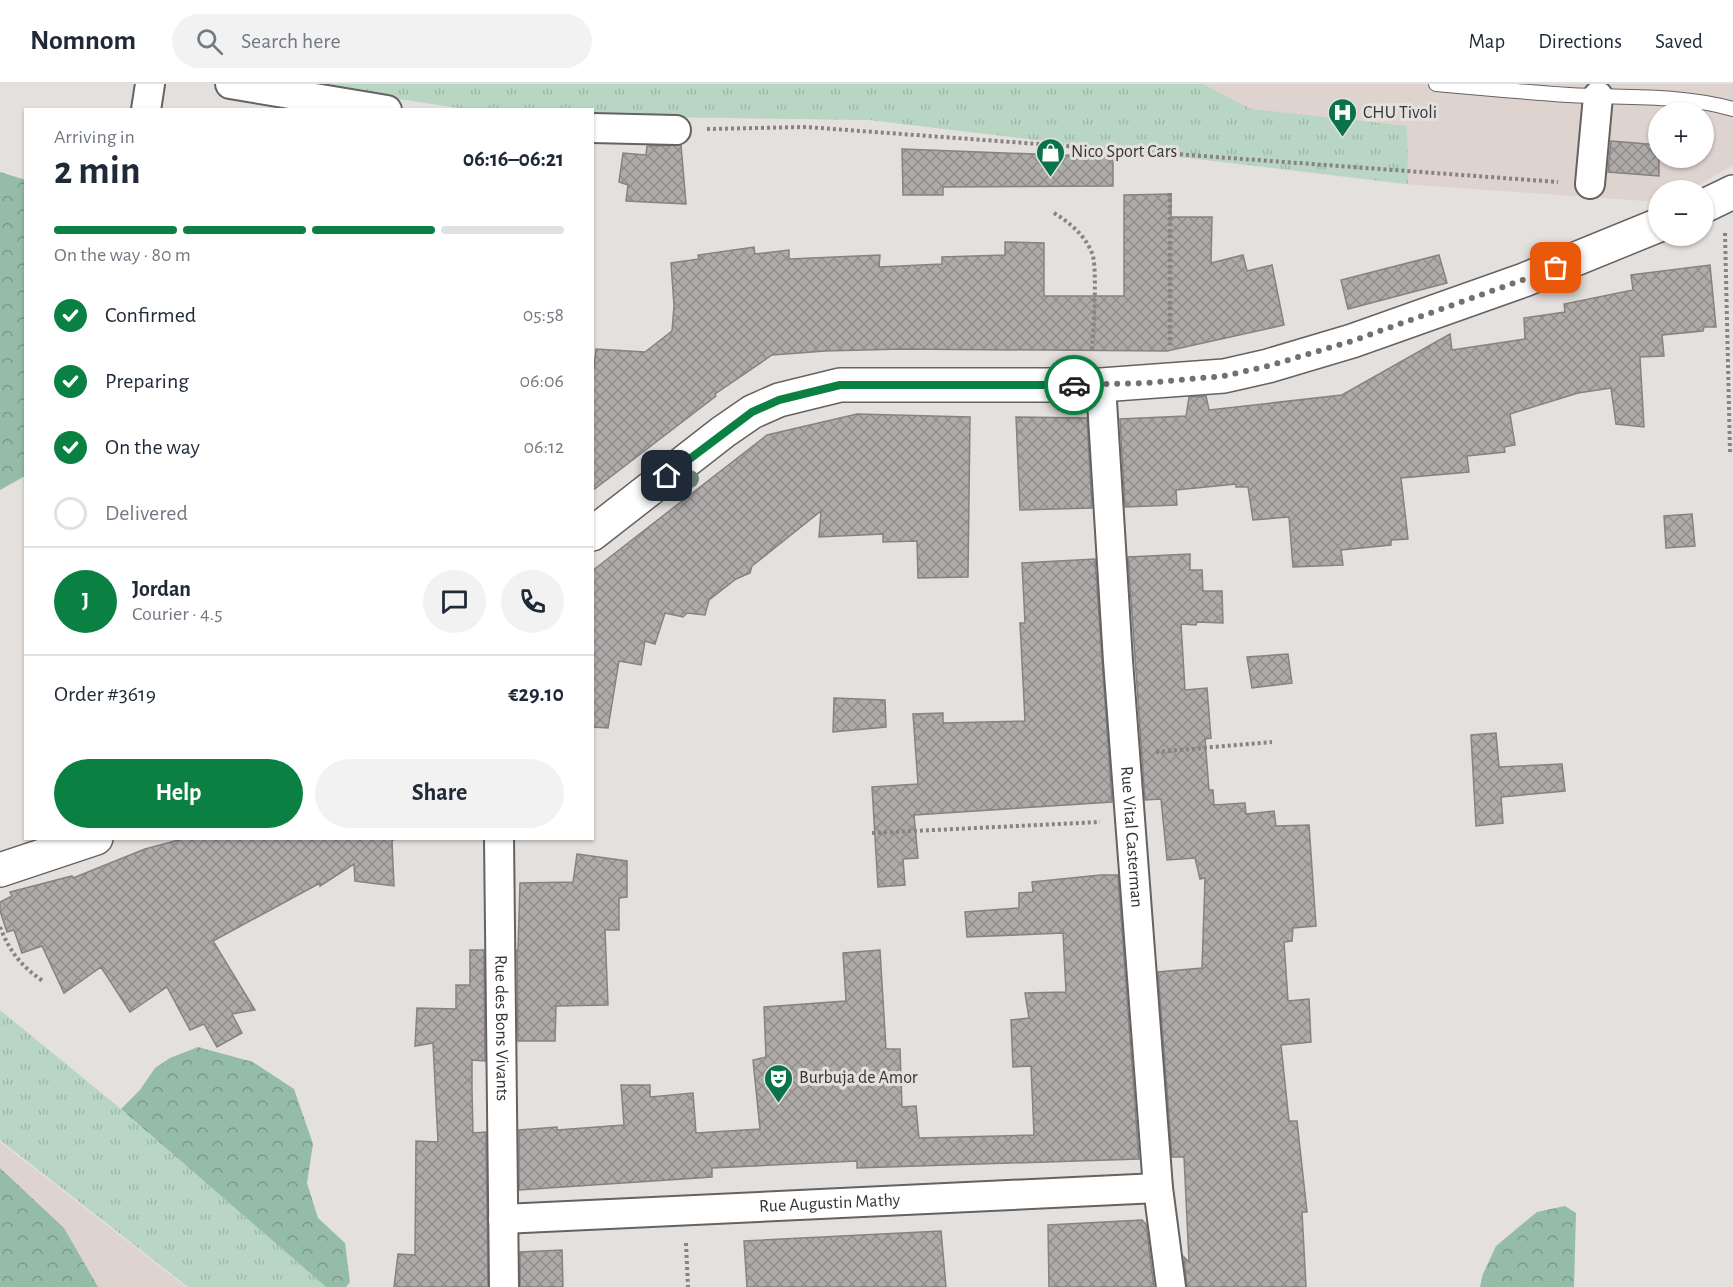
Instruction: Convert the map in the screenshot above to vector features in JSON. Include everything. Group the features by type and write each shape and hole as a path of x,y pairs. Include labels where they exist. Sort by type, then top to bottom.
{"street":[{"path":"146,108 150,84"},
{"path":"230,84 375,108"},
{"path":"1590,184 1598,96"},
{"path":"594,128 676,130"},
{"path":"594,532 732,425 752,412 779,400 840,385 1096,385 1224,376 1268,366 1352,341 1524,280 1648,229"},
{"name":"Rue Vital Casterman","path":"1096,385 1158,1188 1171,1287"},
{"path":"0,870 90,840"},
{"name":"Rue des Bons Vivants","path":"499,840 504,1287"},
{"name":"Rue Augustin Mathy","path":"503,1219 1158,1188"}],"lane":[{"path":"1436,84 1598,96 1666,97 1708,102 1733,109"}],"path":[{"path":"676,130 806,127 1590,184"},
{"path":"1169,381 1170,193"},
{"path":"1719,200 1725,222 1730,452"},
{"path":"1054,213 1072,224 1093,255 1096,385"},
{"path":"1125,755 1272,742"},
{"path":"872,833 1130,820"},
{"path":"0,927 7,944 25,969 43,981"},
{"path":"685,1210 688,1287"}],"shaded area":[{"name":"CHU Tivoli","path":"299,84 1733,84 1733,165 1707,180 1648,180 1648,201 1403,184 869,120 594,116 594,108 459,108"},
{"path":"0,1142 186,1287 0,1287"}],"green space":[{"path":"299,84 1203,84 1251,109 1407,126 1408,184 869,120 594,116 594,108 459,108"},
{"path":"0,172 24,179 24,477 0,490"},
{"path":"0,1010 121,1109 326,1287 188,1287 0,1140"},
{"path":"198,1047 253,1062 294,1089 313,1144 307,1183 318,1218 345,1243 350,1282 346,1287 326,1287 121,1109 140,1090 155,1068 170,1058"},
{"path":"0,1168 64,1228 98,1287 0,1287"},
{"path":"1565,1206 1576,1213 1574,1287 1480,1287 1483,1274 1496,1246 1537,1212"}],"building":[{"path":"1611,141 1648,144 1648,168 1659,168 1659,176 1608,172"},
{"path":"681,145 686,204 626,201 628,185 619,182 623,153 646,155 647,146"},
{"path":"902,149 1113,157 1113,186 943,187 943,195 903,195"},
{"path":"1171,194 1171,217 1212,217 1211,263 1243,255 1247,271 1272,265 1284,325 1167,351 902,349 772,355 715,394 716,396 594,489 596,349 645,352 672,331 674,306 671,263 699,259 698,255 754,247 755,254 789,250 789,259 880,255 879,267 942,264 942,257 1005,255 1005,242 1044,243 1044,296 1124,296 1124,195"},
{"path":"1439,255 1447,283 1348,309 1341,280"},
{"path":"1710,265 1716,327 1704,327 1703,331 1662,335 1664,356 1640,357 1644,427 1616,424 1611,388 1578,393 1510,414 1515,445 1504,447 1505,452 1467,456 1469,472 1401,478 1408,539 1391,540 1391,545 1341,550 1343,565 1293,567 1289,517 1253,520 1248,487 1236,487 1236,484 1176,490 1177,505 1125,507 1120,419 1186,416 1189,397 1206,396 1209,410 1342,395 1450,334 1452,350 1525,339 1524,318 1565,312 1564,304 1633,290 1631,275"},
{"path":"857,414 970,417 968,577 918,578 917,541 883,542 883,534 819,537 821,511 752,566 750,573 736,579 709,600 705,615 687,613 683,617 665,613 655,644 645,641 641,665 619,661 608,728 594,727 594,569 767,435"},
{"path":"1016,417 1087,418 1092,508 1020,510"},
{"path":"1692,514 1695,546 1666,548 1664,516"},
{"path":"1190,554 1190,570 1202,570 1203,591 1222,591 1223,623 1181,624 1185,690 1207,688 1211,738 1205,739 1209,790 1213,790 1214,805 1245,803 1246,814 1274,811 1276,826 1309,825 1316,926 1293,928 1292,941 1284,942 1288,1001 1309,999 1311,1042 1281,1045 1289,1121 1297,1121 1307,1212 1302,1212 1306,1287 1187,1287 1184,1257 1189,1262 1184,1157 1172,1157 1158,972 1202,968 1205,878 1200,879 1195,858 1167,860 1161,799 1145,800 1128,557"},
{"path":"1095,559 1112,802 914,815 918,858 903,859 905,885 878,887 872,787 918,784 913,714 943,713 943,723 1025,721 1020,623 1025,623 1022,563"},
{"path":"1288,654 1292,683 1252,688 1247,657"},
{"path":"834,698 885,700 886,727 833,732"},
{"path":"1496,733 1499,767 1562,764 1565,791 1501,797 1503,823 1476,826 1471,735"},
{"path":"179,840 393,840 394,886 355,881 354,864 320,886 320,883 213,941 255,1010 232,1014 242,1033 217,1047 204,1024 190,1030 167,987 130,1012 101,967 64,993 42,946 22,953 14,930 7,932 0,911 0,902 12,896 10,892 72,876 73,878 145,849"},
{"path":"577,854 627,861 627,897 619,898 619,930 605,930 608,1005 556,1006 555,1041 518,1041 517,950 520,883 573,882"},
{"path":"1118,875 1139,1159 857,1168 857,1161 712,1168 712,1177 519,1190 519,1130 557,1127 557,1130 624,1125 621,1085 650,1085 650,1097 693,1093 696,1133 760,1129 753,1060 766,1057 764,1007 846,1001 843,953 880,950 886,1049 900,1049 902,1107 916,1106 919,1138 1034,1135 1031,1066 1013,1067 1011,1020 1029,1018 1025,993 1066,992 1063,933 967,937 965,912 1019,908 1019,893 1033,892 1032,882"},
{"path":"470,950 484,950 485,1061 472,1060 472,1090 473,1133 486,1132 488,1287 394,1287 398,1254 415,1255 416,1141 438,1142 433,1043 415,1046 417,1008 456,1009 456,985 470,985"},
{"path":"1142,1220 1146,1224 1154,1287 1049,1287 1048,1225"},
{"path":"941,1231 946,1287 747,1287 744,1241"},
{"path":"562,1250 563,1287 520,1287 520,1252"}],"way so far":[{"path":"1074,385 1146,383 1224,376 1268,366 1352,341 1556,268"}],"place":[{"name":"CHU Tivoli","path":"1342,138"},
{"name":"Nico Sport Cars","path":"1050,178"},
{"name":"Burbuja de Amor","path":"778,1104"}],"route":[{"path":"667,476 752,412 779,400 840,385 1074,385"}]}
